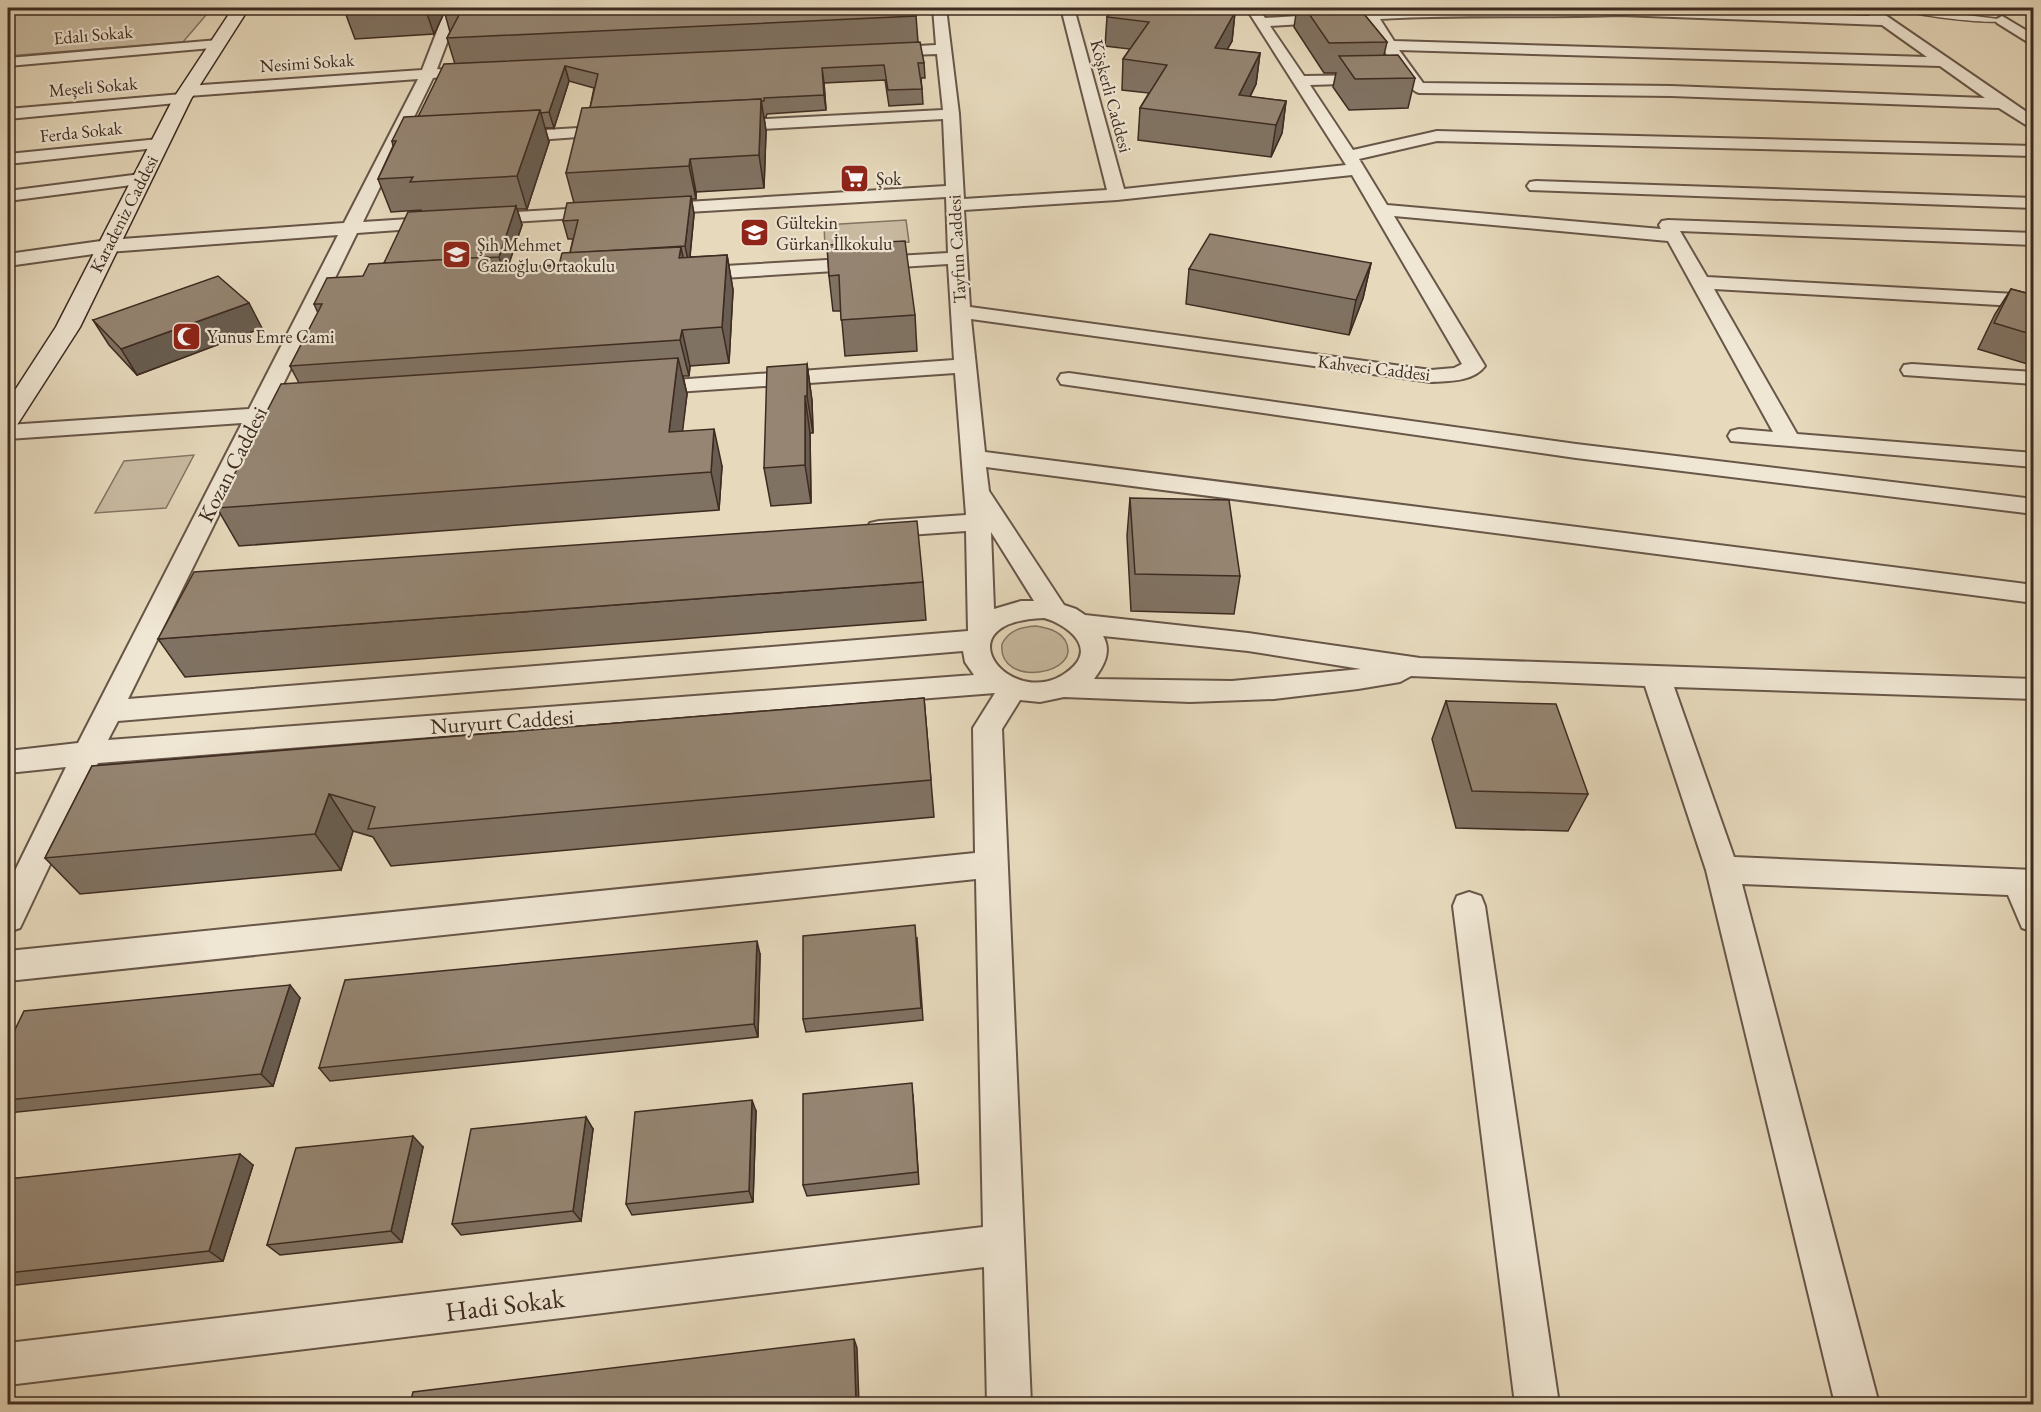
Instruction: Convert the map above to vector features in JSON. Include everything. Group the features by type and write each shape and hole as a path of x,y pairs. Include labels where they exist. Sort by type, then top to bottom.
{"street":[{"name":"Karadeniz Caddesi","path":"8,420 68,327 185,95 241,8"},
{"name":"Tayfun Caddesi","path":"939,8 951,114 960,312 977,491 980,635"},
{"name":"Köşkerli Caddesi","path":"1067,8 1117,195"},
{"path":"1866,8 2034,125"},
{"path":"1257,15 1371,12 1543,14 1620,11 1884,21"},
{"name":"Kozan Caddesi","path":"8,918 108,711 186,579 257,415 428,74 455,12"},
{"path":"1371,12 1388,45 1419,88 1671,91 2002,103"},
{"name":"Kahveci Caddesi","path":"960,312 1431,376 1451,376 1474,366 1353,163 1257,15"},
{"path":"2002,20 2034,42"},
{"name":"Edalı Sokak","path":"8,62 218,44"},
{"path":"1388,45 1943,62"},
{"path":"862,53 945,49"},
{"name":"Nesimi Sokak","path":"185,95 464,72"},
{"path":"1300,81 1410,78"},
{"name":"Meşeli Sokak","path":"8,114 185,95"},
{"path":"714,126 951,114"},
{"path":"489,138 631,130"},
{"path":"8,261 108,246 352,227 629,210 955,198 1117,195 1353,163 1437,136 2034,151"},
{"path":"394,143 417,142"},
{"name":"Ferda Sokak","path":"8,159 159,144"},
{"path":"8,196 141,179"},
{"path":"1536,186 2034,203"},
{"path":"1382,210 1675,236"},
{"path":"1789,440 1668,225 2034,239"},
{"path":"673,275 958,258"},
{"path":"1701,282 2034,301"},
{"path":"317,295 341,294"},
{"path":"623,390 965,366"},
{"path":"1912,370 2034,378"},
{"path":"1069,379 1576,451 2034,507"},
{"path":"8,432 292,412"},
{"path":"1739,436 2034,460"},
{"path":"974,458 2034,594"},
{"path":"977,491 1054,611"},
{"path":"860,530 978,522"},
{"path":"1038,609 1054,611 1069,616 1081,624 1089,634 1094,646 1093,658 1088,669 1078,679 1064,687 1048,691 1005,686 978,664 975,652 980,635 993,620 1014,611 1038,609"},
{"path":"1081,624 1248,642 1420,668 2034,689"},
{"path":"108,711 980,635"},
{"path":"1064,687 1155,692 1246,691 1364,679 1420,668"},
{"path":"1656,676 1722,870 1857,1404"},
{"path":"1005,686 987,728 1009,1404"},
{"name":"Nuryurt Caddesi","path":"8,762 87,753 1005,686"},
{"path":"8,966 991,864"},
{"path":"1722,870 2026,882 2034,918"},
{"path":"1469,906 1537,1404"},
{"name":"Hadi Sokak","path":"8,1364 1003,1245"}],"lane":[{"path":"1901,8 1977,20 2002,20"}],"shaded area":[{"path":"8,8 212,8 183,42 8,56"},
{"path":"906,220 909,242 825,247 824,225"},
{"path":"194,455 166,508 95,513 124,461"},
{"path":"1036,626 1056,632 1065,640 1068,652 1063,662 1053,669 1025,672 1013,667 1004,658 1002,644 1008,635 1016,630"}],"building":[{"path":"347,8 420,8 345,12"},
{"path":"448,8 915,8 916,16 447,38 460,13 445,14"},
{"path":"1114,8 1197,8 1235,12 1215,48 1260,53 1239,95 1286,101 1276,125 1140,108 1167,65 1123,59 1149,22 1107,17"},
{"path":"1305,8 1359,8 1387,42 1329,43"},
{"path":"920,42 924,63 918,63 922,89 888,90 884,65 822,68 824,95 764,98 764,101 761,99 590,108 598,74 565,66 549,112 541,113 540,110 418,117 444,64"},
{"path":"1398,55 1415,78 1355,79 1339,56"},
{"path":"761,99 759,155 690,159 689,166 566,173 582,108"},
{"path":"540,110 517,176 410,182 413,177 378,179 396,141 392,141 404,117"},
{"path":"691,196 685,246 570,253 578,220 563,221 567,203"},
{"path":"516,206 499,257 384,263 408,212"},
{"path":"1210,234 1371,263 1356,300 1189,269"},
{"path":"905,241 915,315 841,320 839,275 829,276 827,245"},
{"path":"681,247 679,258 727,255 722,327 682,330 680,340 290,366 322,304 314,304 327,278 363,276 369,264 488,257 483,269 559,265 562,253"},
{"path":"218,276 249,303 121,349 93,320"},
{"path":"2011,289 2034,295 2034,335 1994,323"},
{"path":"678,358 669,432 714,429 711,472 217,508 281,384"},
{"path":"807,364 805,465 764,468 767,367"},
{"path":"1130,498 1229,500 1240,576 1135,574"},
{"path":"917,521 923,582 158,639 194,572"},
{"path":"924,698 931,780 368,829 375,807 329,794 315,834 45,858 92,766"},
{"path":"1446,701 1556,704 1588,794 1472,791"},
{"path":"915,925 921,1008 803,1019 803,936"},
{"path":"757,941 754,1024 319,1068 345,980"},
{"path":"290,985 261,1074 8,1100 8,1044 24,1011"},
{"path":"912,1083 918,1172 803,1185 803,1094"},
{"path":"752,1100 749,1191 626,1204 635,1112"},
{"path":"586,1117 573,1211 452,1224 471,1129"},
{"path":"413,1136 391,1231 267,1245 296,1148"},
{"path":"240,1154 209,1251 8,1273 8,1179"},
{"path":"854,1339 856,1404 410,1404 413,1392"},
{"path":"356,1399 355,1404 311,1404"}],"place":[{"name":"Şok","path":"855,179"},
{"name":"Gültekin Gürkan İlkokulu","path":"755,233"},
{"name":"Şıh Mehmet Gazioğlu Ortaokulu","path":"456,255"},
{"name":"Yunus Emre Cami","path":"186,337"}]}
